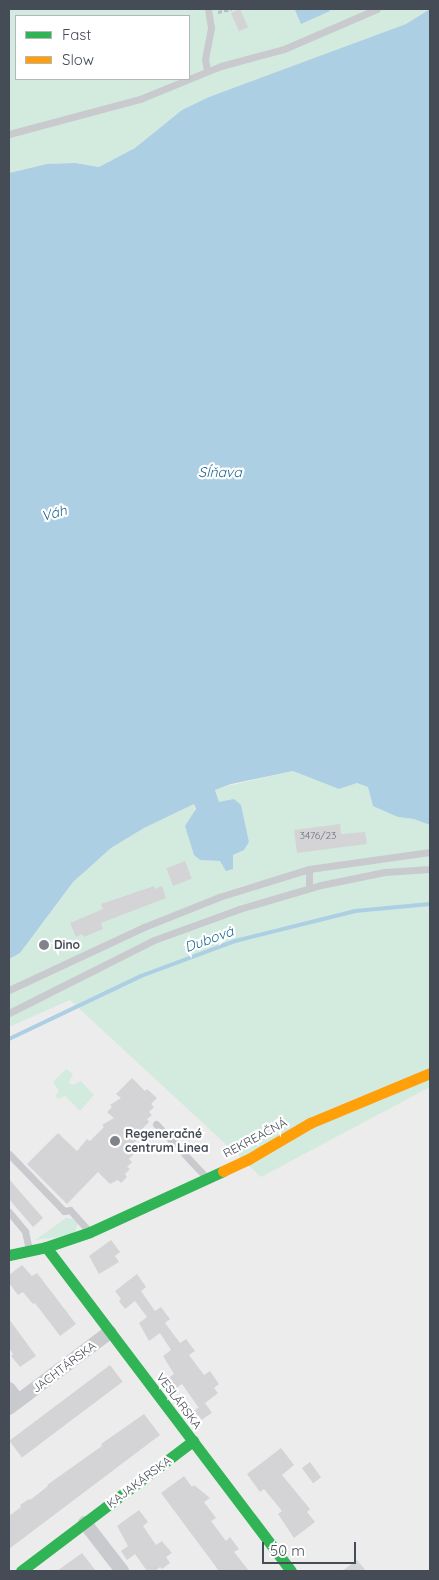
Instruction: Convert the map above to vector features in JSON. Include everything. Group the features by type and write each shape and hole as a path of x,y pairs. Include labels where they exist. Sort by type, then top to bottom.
{"street":[{"name":"REKREAČNÁ","path":"9,1255 46,1247 90,1232 247,1160 310,1123 430,1073"},
{"name":"VESLÁRSKA","path":"46,1247 291,1571"},
{"name":"JACHTÁRSKA","path":"9,1389 13,1405 110,1332"},
{"name":"KAJAKÁRSKA","path":"21,1571 193,1441"},
{"path":"85,1523 122,1571"}],"lane":[{"path":"190,78 207,71 284,49 378,9"},
{"path":"207,71 205,58 211,28 209,12"},
{"path":"9,134 140,100 186,80"},
{"path":"9,990 144,926 219,897 310,869 430,852"},
{"path":"309,888 310,869"},
{"path":"9,1013 154,940 239,909 309,888 385,872 430,869"},
{"path":"156,1124 207,1178"},
{"path":"9,1154 64,1211 70,1210 90,1232"},
{"path":"9,1212 25,1231 29,1251"}],"path":[{"path":"209,12 232,9"}],"green space":[{"path":"9,9 430,9 406,24 209,97 182,110 135,148 99,167 75,163 47,164 9,173"},
{"path":"293,771 339,789 357,783 368,787 398,817 414,819 430,825 430,1087 261,1177 70,1000 9,1027 9,959 20,953 73,882 111,848 144,828 194,804 200,860 220,861 244,850 249,842 241,805 219,802 215,789"},
{"path":"66,1069 73,1074 69,1083 73,1085 81,1081 94,1095 80,1111 65,1096 58,1099 55,1096 59,1091 53,1082"},
{"path":"66,1218 74,1219 78,1223 74,1235 35,1240"}],"water":[{"path":"329,9 330,11 301,24 295,10"},
{"name":"Sĺňava","path":"430,9 430,825 414,819 398,817 373,806 368,787 357,783 339,789 293,771 231,784 215,790 219,802 234,799 241,805 249,842 244,850 233,855 233,869 226,871 220,861 200,860 194,855 185,826 196,809 194,804 144,828 111,848 73,882 20,953 9,959 9,173 47,164 75,163 99,167 135,148 182,110 209,97 406,24"}],"building":[{"path":"240,9 248,27 239,31 231,13"},
{"path":"340,824 341,834 365,832 367,844 297,853 294,830"},
{"path":"185,861 192,879 173,886 166,868"},
{"path":"154,886 155,889 162,886 166,898 101,923 103,929 84,937 82,934 76,937 70,923 103,909 101,904"},
{"name":"Regeneračné centrum Linea","path":"132,1078 145,1091 147,1089 157,1098 151,1104 154,1107 149,1112 152,1115 147,1119 149,1122 134,1137 137,1140 133,1144 136,1147 132,1152 134,1154 129,1159 132,1162 127,1167 130,1169 125,1174 127,1177 121,1183 118,1180 110,1184 98,1172 67,1204 27,1164 58,1133 77,1151 87,1139 90,1141 104,1127 102,1125 114,1118 107,1112 112,1107 110,1105 121,1098 116,1094"},
{"path":"9,1179 43,1218 33,1227 9,1199"},
{"path":"111,1240 120,1252 115,1256 119,1262 99,1274 89,1256"},
{"path":"22,1265 32,1276 37,1273 76,1324 60,1336 35,1303 33,1304 23,1292 18,1295 9,1283 9,1275"},
{"path":"137,1274 146,1287 141,1291 155,1311 161,1307 170,1319 165,1323 180,1343 186,1339 195,1351 189,1355 204,1375 210,1371 219,1384 214,1388 218,1393 199,1408 182,1384 172,1391 164,1381 174,1374 163,1356 171,1350 160,1333 149,1341 139,1323 147,1317 135,1301 125,1309 119,1301 121,1299 115,1291"},
{"path":"9,1319 36,1356 20,1367 11,1356 13,1354 9,1348"},
{"path":"110,1365 123,1382 22,1458 9,1441"},
{"path":"205,1403 212,1413 201,1420 194,1410"},
{"path":"144,1414 160,1435 9,1549 9,1516 21,1507 20,1505 30,1500 47,1485 102,1446 101,1444"},
{"path":"281,1448 294,1465 282,1475 310,1509 307,1512 315,1522 294,1538 278,1514 282,1511 264,1489 260,1492 247,1474"},
{"path":"310,1462 321,1477 313,1483 302,1468"},
{"path":"184,1476 192,1487 194,1485 210,1498 204,1502 216,1518 211,1521 226,1541 230,1537 239,1549 234,1552 249,1571 219,1571 161,1493"},
{"path":"139,1510 148,1522 143,1526 156,1545 162,1541 172,1553 166,1557 170,1563 162,1569 160,1567 155,1571 147,1571 135,1554 127,1560 121,1551 128,1546 117,1526"},
{"path":"82,1553 96,1571 57,1571"},
{"path":"357,1560 366,1571 342,1571"}],"waterway":[{"name":"Dubová","path":"9,1039 141,976 235,941 355,911 430,904"}],"traffic: fast":[{"path":"9,1255 46,1247 90,1232 223,1171"},
{"path":"46,1247 291,1571"},
{"path":"21,1571 193,1441"}],"traffic: slow":[{"path":"223,1171 247,1160 310,1123 430,1073"}],"place":[{"name":"Dino","path":"44,945"},
{"name":"Regeneračné centrum Linea","path":"115,1141"}],"water label":[{"name":"Váh","path":"54,513"}]}
